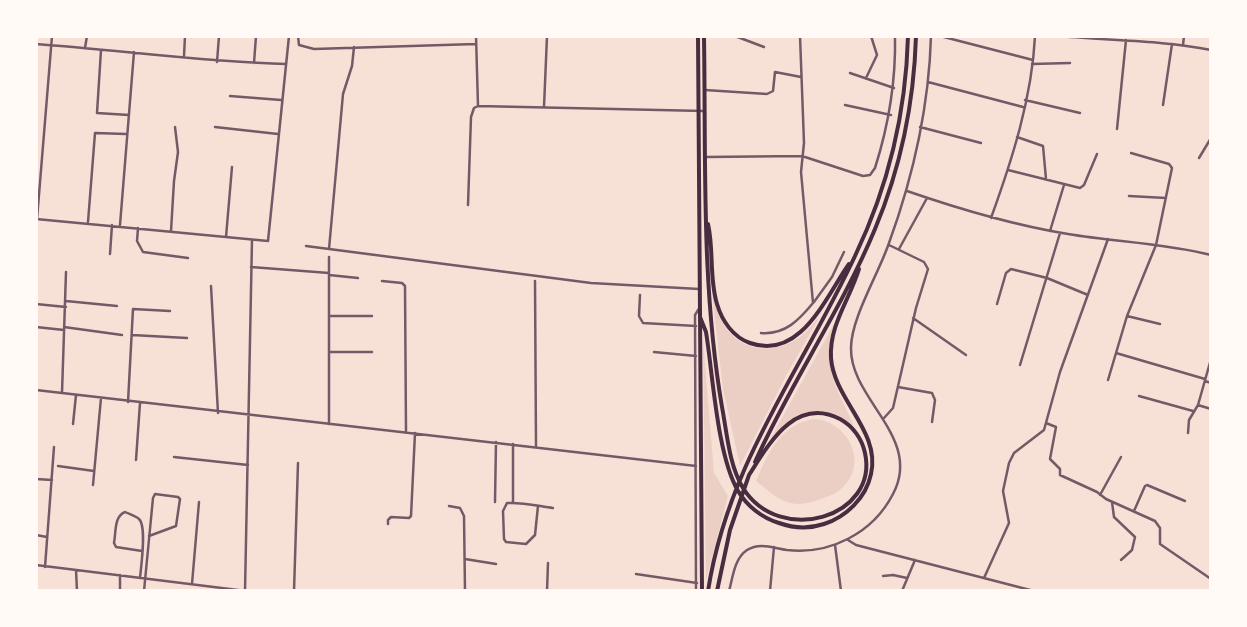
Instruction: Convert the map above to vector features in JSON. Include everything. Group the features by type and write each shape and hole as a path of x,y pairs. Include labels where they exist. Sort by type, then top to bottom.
{"highway":[{"path":"698,36 702,591"},
{"path":"704,36 706,219 713,343 722,407 734,465 740,483 756,503 771,514 789,520 814,520 832,514 851,500 861,485 866,468 865,452 855,432 842,421 826,415 810,414 793,420 778,432 749,475"},
{"path":"708,591 725,516 745,464 855,256 877,203 894,148 904,90 908,36"},
{"path":"700,316 706,332 721,429 732,479 741,495 752,508 780,524 800,527 813,526 832,521 844,514 858,500 868,484 873,462 870,445 838,386 832,366 831,351 834,330 886,201 902,146 911,97 916,36"},
{"path":"706,219 718,309 733,333 747,342 757,345 779,345 798,334 815,316 855,256"},
{"path":"717,591 730,530 749,475 773,425 861,261"}],"street":[{"path":"52,36 37,219 88,222 265,241 270,238 281,100 289,36"},
{"path":"85,48 86,36"},
{"path":"184,56 185,36"},
{"path":"217,62 219,36"},
{"path":"254,63 256,36"},
{"path":"298,36 299,45 304,47 476,44"},
{"path":"476,36 478,106"},
{"path":"544,108 547,36"},
{"path":"735,36 764,47"},
{"path":"800,36 804,215 813,303"},
{"path":"866,78 877,55 871,36"},
{"path":"706,157 802,156 863,176 870,175 875,168 890,115 894,88 895,36"},
{"path":"729,591 735,566 744,552 758,546 803,550 835,545 847,540 876,517 896,488 899,472 898,455 893,436 884,418 857,380 851,350 855,326 889,245 907,191 928,82 931,36"},
{"path":"940,36 1033,60"},
{"path":"991,218 1017,138 1033,60 1035,36"},
{"path":"1060,36 1111,41 1143,38 1211,50"},
{"path":"1183,45 1184,36"},
{"path":"1116,129 1126,40"},
{"path":"36,44 184,56 217,62 286,64"},
{"path":"1163,105 1172,44"},
{"path":"329,249 343,94 352,66 354,47"},
{"path":"102,50 97,113 129,115"},
{"path":"120,226 134,52"},
{"path":"1032,64 1070,63"},
{"path":"705,90 767,94 773,91 775,72 801,77"},
{"path":"850,73 894,88"},
{"path":"928,82 1023,107"},
{"path":"230,96 281,100"},
{"path":"1025,100 1080,113"},
{"path":"845,105 890,115"},
{"path":"468,205 471,117 474,108 478,106 705,111"},
{"path":"172,231 178,144 175,127"},
{"path":"215,127 278,134"},
{"path":"920,127 981,144"},
{"path":"88,222 95,133 127,134"},
{"path":"1017,138 1043,146 1046,180"},
{"path":"1199,158 1211,138"},
{"path":"1108,380 1127,316 1156,245 1172,166 1131,153"},
{"path":"1008,170 1080,188 1084,185 1097,154"},
{"path":"226,236 232,167"},
{"path":"1050,230 1064,185"},
{"path":"907,191 991,218 1060,233 1156,245 1211,255"},
{"path":"1129,196 1166,198"},
{"path":"899,250 927,198"},
{"path":"110,254 112,225"},
{"path":"138,228 137,241 143,252 188,258"},
{"path":"1020,366 1060,233"},
{"path":"36,566 245,591 252,240"},
{"path":"984,578 1009,523 1003,491 1009,463 1014,453 1029,440 1042,434 1060,372 1108,240"},
{"path":"884,418 891,411 928,269 925,263 889,245"},
{"path":"306,246 591,282 700,289"},
{"path":"761,332 778,332 793,325 813,303 832,277 844,252"},
{"path":"329,257 329,424"},
{"path":"252,267 358,278"},
{"path":"997,304 1006,273 1010,270 1047,278 1088,295"},
{"path":"62,394 66,272"},
{"path":"382,281 402,283 405,286 406,432"},
{"path":"536,281 536,446"},
{"path":"211,286 218,413"},
{"path":"640,295 639,316 643,323 696,326"},
{"path":"66,301 116,306"},
{"path":"36,304 66,307"},
{"path":"696,591 696,315 700,306"},
{"path":"128,402 133,309 170,310"},
{"path":"329,316 372,316"},
{"path":"1127,316 1160,324"},
{"path":"914,318 966,355"},
{"path":"36,327 122,334"},
{"path":"132,335 187,338"},
{"path":"329,352 372,352"},
{"path":"654,352 696,356"},
{"path":"1116,353 1211,382"},
{"path":"1188,433 1189,420 1193,411 1198,406 1211,359"},
{"path":"898,387 932,393 935,400 932,422"},
{"path":"36,390 218,413 536,446 696,466"},
{"path":"74,424 76,395"},
{"path":"1139,396 1193,411"},
{"path":"93,484 101,398"},
{"path":"136,460 140,403"},
{"path":"1198,406 1211,409"},
{"path":"1046,424 1056,427 1050,459 1060,469 1060,475 1159,525 1161,545 1211,579"},
{"path":"388,524 388,520 392,517 411,516 415,433"},
{"path":"495,502 496,442"},
{"path":"513,503 514,444"},
{"path":"45,566 54,447"},
{"path":"174,457 248,465"},
{"path":"1100,495 1121,457"},
{"path":"294,591 298,464"},
{"path":"58,466 94,471"},
{"path":"36,479 52,480"},
{"path":"1134,511 1146,485 1186,501"},
{"path":"144,591 144,578 149,536 154,495 178,497 180,499 176,526 149,536"},
{"path":"192,584 199,502"},
{"path":"1112,502 1114,517 1135,537 1132,550 1121,560"},
{"path":"538,506 534,535 526,544 508,543 504,539 504,511 507,503 513,503 538,506 553,508"},
{"path":"449,506 460,508 463,512 465,591"},
{"path":"140,578 142,551 142,524 139,519 125,512 120,514 114,543 116,547 142,551"},
{"path":"36,535 47,537"},
{"path":"847,540 856,545 1034,591"},
{"path":"835,545 841,591"},
{"path":"770,591 774,547"},
{"path":"464,559 496,564"},
{"path":"902,591 915,560"},
{"path":"547,591 548,563"},
{"path":"76,570 77,591"},
{"path":"636,574 697,583"},
{"path":"120,575 120,591"},
{"path":"883,576 893,575 907,578"}],"shaded area":[{"path":"712,293 718,314 726,328 740,341 751,346 776,348 788,344 809,329 817,318 818,320 787,374 740,466 723,389"},
{"path":"835,322 830,353 832,376 854,426 832,413 811,412 800,415 790,421 771,438"},
{"path":"703,339 714,473 728,496 706,580"},
{"path":"815,419 826,421 844,434 854,454 851,476 839,491 830,495 807,503 789,503 756,481 765,460 777,441 793,426"}]}
